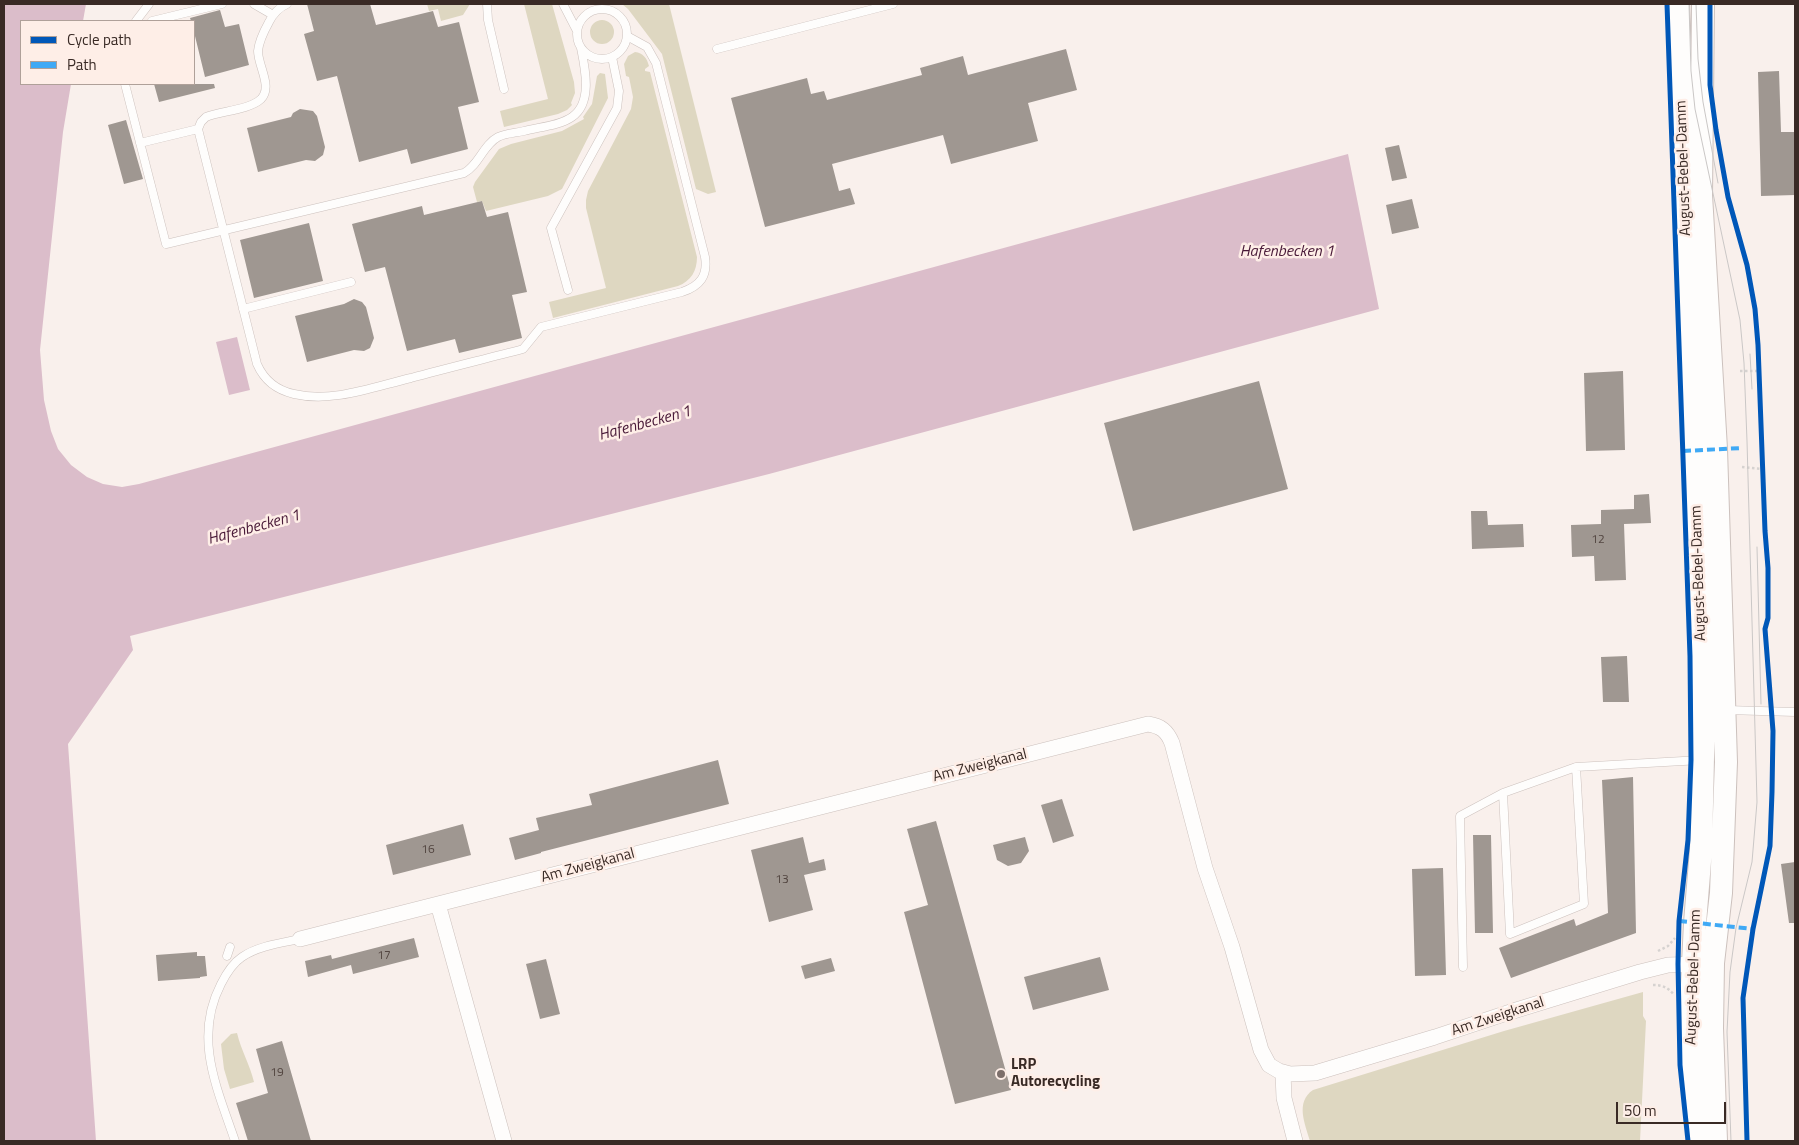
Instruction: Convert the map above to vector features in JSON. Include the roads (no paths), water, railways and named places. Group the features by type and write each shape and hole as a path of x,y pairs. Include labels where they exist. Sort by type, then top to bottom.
{"main road":[{"name":"August-Bebel-Damm","path":"1678,4 1714,710 1726,780 1721,884 1703,964 1692,1047 1700,1141"},
{"name":"August-Bebel-Damm","path":"1703,4 1701,195 1716,449 1714,710 1703,760 1701,849 1703,964 1712,1028 1716,1141"}],"street":[{"name":"Am Zweigkanal","path":"300,939 1141,725 1154,725 1165,730 1172,743 1205,868 1232,947 1262,1050 1269,1065 1283,1073 1314,1073 1640,972 1668,965 1703,964"},
{"path":"438,904 504,1141"},
{"path":"1283,1073 1284,1098 1295,1141"}],"lane":[{"path":"137,20 149,4"},
{"path":"156,20 222,4"},
{"path":"254,4 273,14"},
{"path":"287,4 273,14 258,49 266,88 264,95 252,104 206,117 198,129 255,359 266,379 276,387 300,395 325,397 343,395 522,349 541,327 696,287 704,276 705,260 656,63 647,47 627,36"},
{"path":"487,4 488,20 504,89"},
{"path":"125,85 166,244 464,173 472,167 485,150 498,138 561,122 576,114 583,102 586,87 577,31 563,4"},
{"path":"717,49 893,4"},
{"path":"577,31 585,16 597,9 612,11 622,18 627,28 627,36 621,50 612,57 595,58 581,48"},
{"path":"568,290 551,228 617,108 619,91 612,57"},
{"path":"140,142 198,129"},
{"path":"243,309 351,282"},
{"path":"1714,710 1795,712"},
{"path":"1463,967 1460,816 1503,793 1576,767 1703,760"},
{"path":"1503,793 1510,934 1584,904 1576,767"},
{"path":"235,1141 210,1066 207,1043 214,998 227,974 241,957 300,939"},
{"path":"227,956 230,947"}],"water":[{"name":"Hafenbecken 1","path":"4,4 86,4 83,20 20,20 20,85 71,85 63,132 40,350 44,400 51,431 58,449 71,465 87,477 103,484 122,487 139,484 1348,154 1379,309 769,474 130,636 133,650 68,744 96,1141 4,1141"},
{"path":"237,337 250,390 229,395 216,342"}],"tram line":[{"path":"1689,4 1691,71 1695,109 1740,320 1744,363 1747,441 1757,802 1752,862 1736,928 1730,972 1727,1032 1731,1141"},
{"path":"1696,4 1698,59 1703,102 1718,183"},
{"path":"1750,354 1752,389"},
{"path":"1757,547 1761,704"}],"place":[{"name":"LRP Autorecycling","path":"1001,1074"}]}
